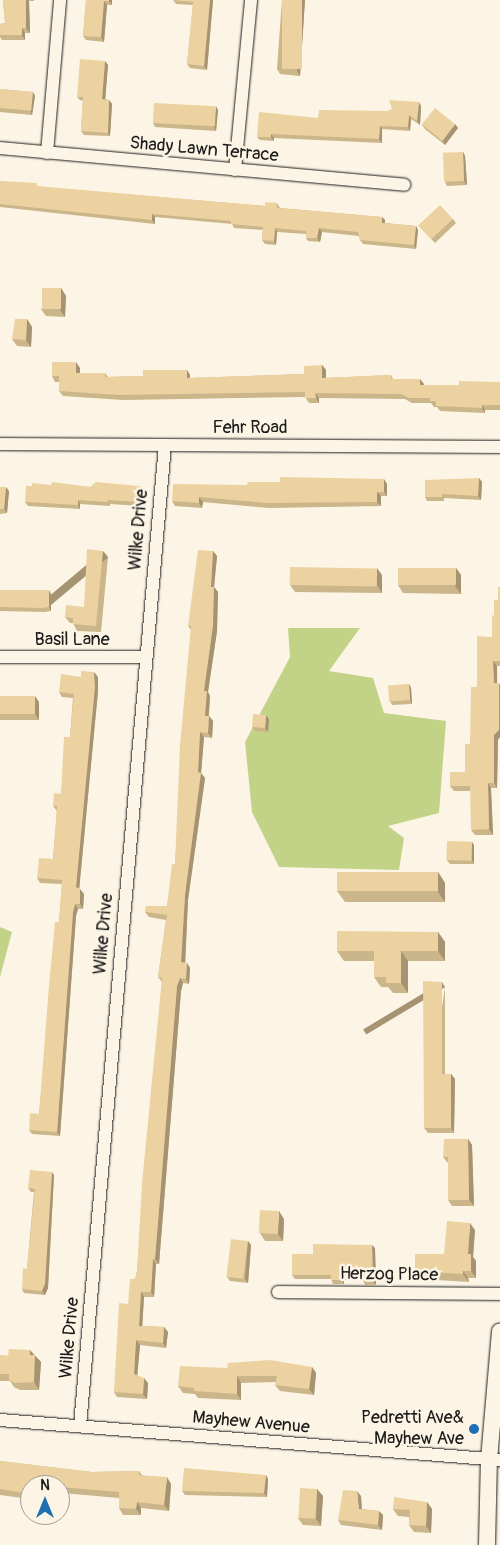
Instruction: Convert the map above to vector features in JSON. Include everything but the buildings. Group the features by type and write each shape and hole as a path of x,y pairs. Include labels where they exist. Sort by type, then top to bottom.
{"street":[{"path":"47,153 60,0"},
{"path":"235,170 251,0"},
{"name":"Shady Lawn Terrace","path":"0,148 404,185"},
{"name":"Fehr Road","path":"0,444 500,447"},
{"name":"Wilke Drive","path":"80,1426 145,657 165,445"},
{"name":"Basil Lane","path":"0,657 145,657"},
{"name":"Herzog Place","path":"278,1292 500,1294"},
{"path":"487,1545 494,1460 500,1331"},
{"name":"Mayhew Avenue","path":"0,1420 494,1460"}],"green space":[{"path":"288,628 360,628 329,671 373,678 384,713 446,721 439,813 388,826 404,838 399,870 279,867 252,812 245,742 290,657"},
{"path":"0,927 12,932 0,977"}],"place":[{"name":"Pedretti Ave& Mayhew Ave","path":"474,1429"}]}
